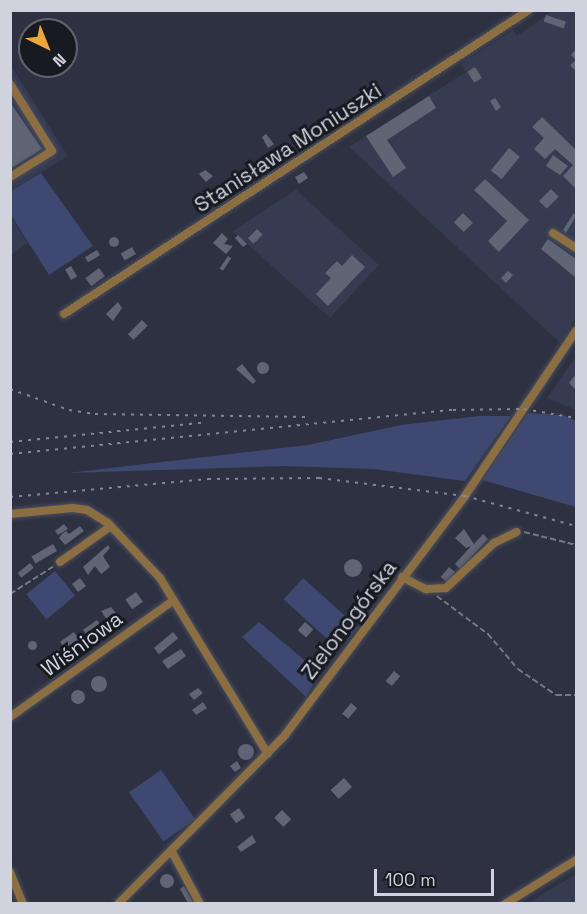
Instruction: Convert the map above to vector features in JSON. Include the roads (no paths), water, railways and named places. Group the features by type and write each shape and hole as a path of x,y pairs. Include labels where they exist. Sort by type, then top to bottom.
{"street":[{"name":"Stanisława Moniuszki","path":"64,314 529,10"},
{"path":"10,84 52,151 10,177"},
{"path":"553,232 576,248"},
{"name":"Zielonogórska","path":"118,903 172,852 268,754 465,496 576,331"},
{"path":"10,514 73,508 97,514 111,526 160,578 268,754"},
{"path":"60,562 111,526"},
{"path":"402,577 426,589 438,590 452,585 494,543 517,532"},
{"name":"Wiśniowa","path":"10,717 174,600"},
{"path":"172,852 200,903"},
{"path":"505,903 576,860"},
{"path":"10,872 23,903"}],"railway":[{"path":"10,389 69,410 95,414 309,417"},
{"path":"10,454 453,410 524,409 576,418"},
{"path":"10,442 202,423"},
{"path":"10,497 208,479 319,478 465,496 576,526"}]}
